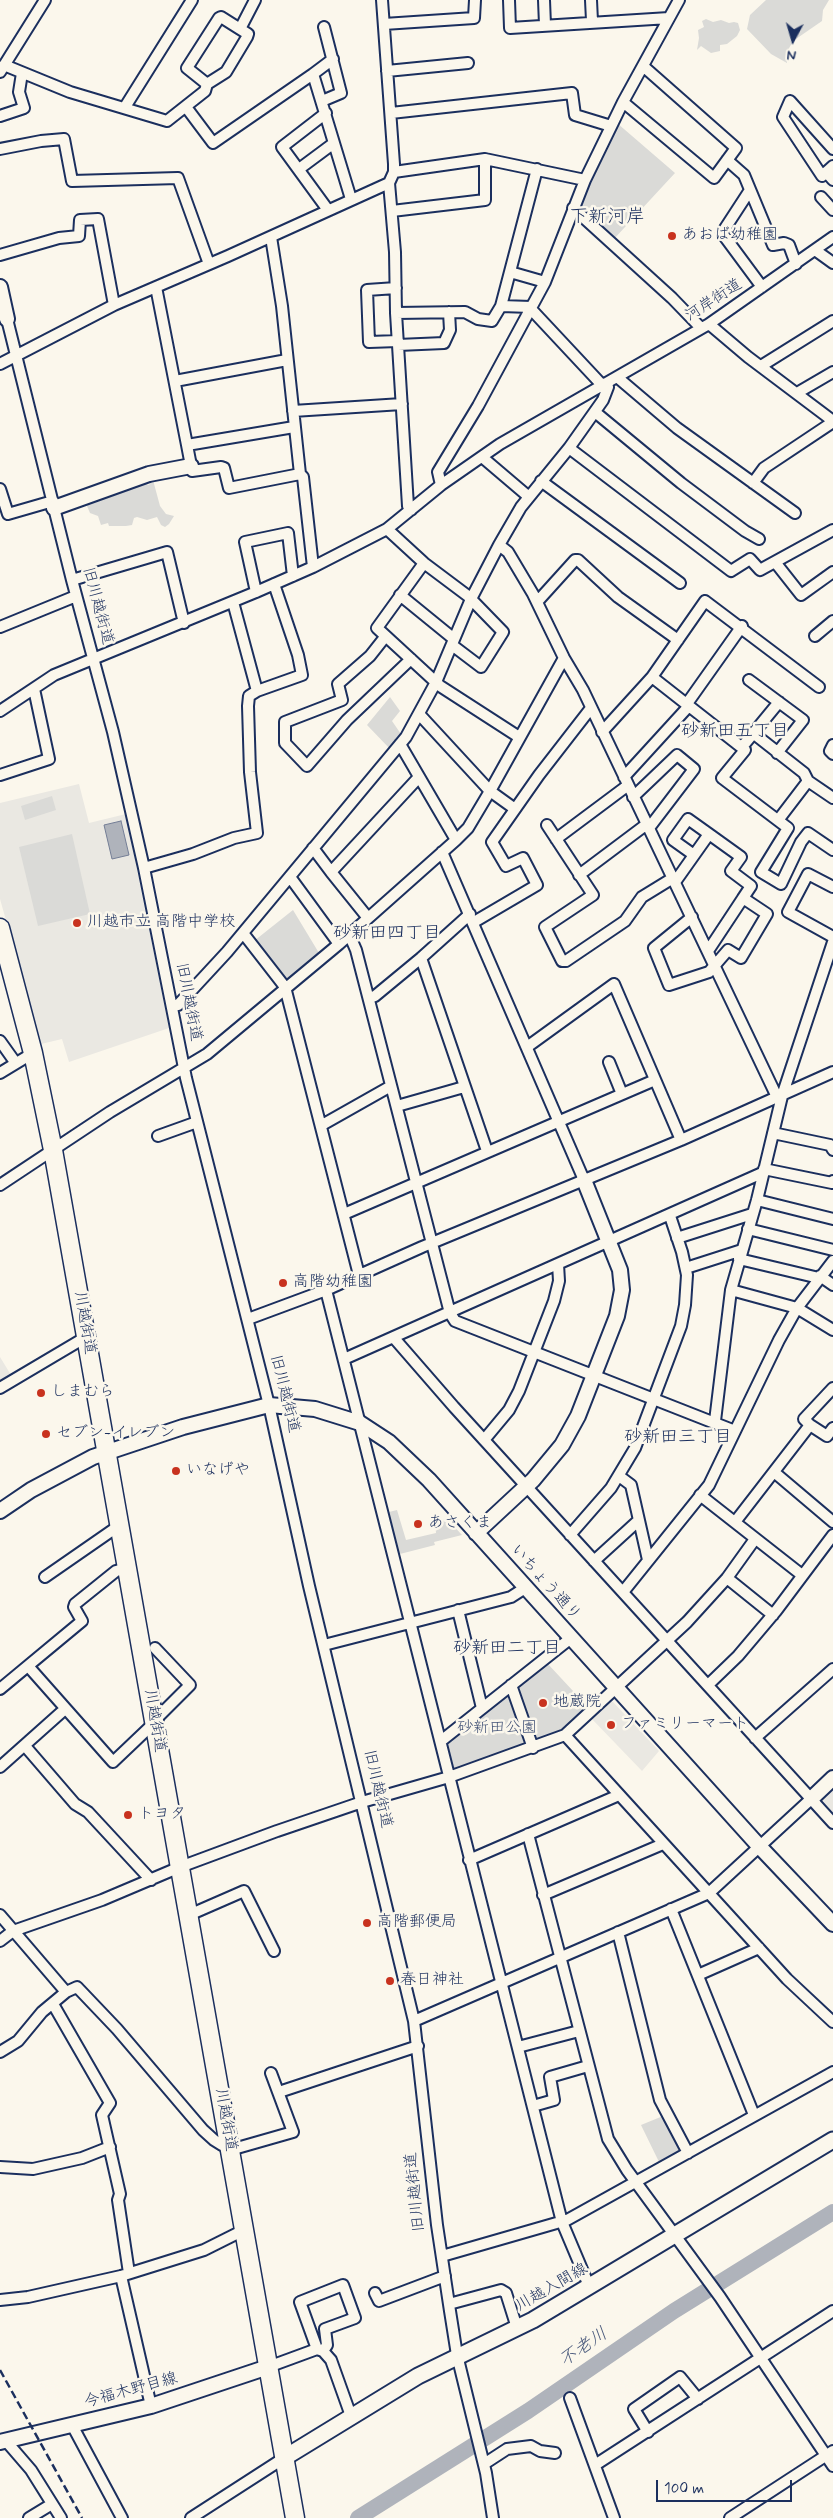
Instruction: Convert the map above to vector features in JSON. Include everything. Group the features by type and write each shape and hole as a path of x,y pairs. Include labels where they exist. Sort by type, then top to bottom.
{"highway":[{"name":"川越街道","path":"0,928 33,1053 53,1150 295,2518"}],"main road":[{"name":"川越入間線","path":"284,2458 351,2416 457,2355 518,2328 833,2140"}],"street":[{"path":"45,0 2,68 22,73 70,92 167,121 205,91 207,84 226,72 247,38 248,34 221,17 187,68 207,84"},
{"path":"125,107 192,0"},
{"path":"240,29 255,0"},
{"path":"382,0 394,172 389,182 396,313 408,506 412,510"},
{"path":"384,24 474,18 475,0"},
{"path":"509,0 510,28 592,21 669,18"},
{"path":"544,0 545,25"},
{"path":"591,0 592,21"},
{"path":"441,485 438,472 478,406 545,282 585,180 623,102 678,0"},
{"path":"322,101 341,93 324,26"},
{"path":"186,106 213,143 333,59"},
{"path":"387,71 468,63"},
{"path":"623,102 714,178 736,148 643,66"},
{"path":"0,116 24,108 19,92 22,73"},
{"path":"313,74 351,199"},
{"path":"391,113 572,93 576,115 611,126"},
{"path":"831,173 822,176 783,117 790,101 833,149"},
{"path":"326,113 282,145 328,210"},
{"path":"0,150 41,141 64,139 72,181 178,178 209,264"},
{"path":"299,169 334,143"},
{"path":"394,172 485,159 585,180"},
{"path":"392,211 485,200 485,159"},
{"path":"727,160 744,175 773,245 784,243 790,245 796,264"},
{"path":"396,313 464,312 478,319 492,321 501,306 537,169"},
{"path":"0,364 114,305 271,237 389,182"},
{"path":"750,190 722,233 762,287"},
{"path":"821,197 833,210"},
{"path":"573,208 705,326 798,393 833,422 764,468 753,483"},
{"path":"0,255 59,238 79,236 80,220 98,219 114,305"},
{"name":"河岸街道","path":"0,711 54,675 184,623 293,576 387,529 441,485 531,424 705,326 796,264 833,236"},
{"path":"271,237 282,306 294,427 300,474 303,477 313,567"},
{"path":"815,250 833,263"},
{"path":"510,272 545,282"},
{"name":"旧川越街道","path":"0,287 76,596 113,732 144,868 183,1067 269,1405 414,2021 442,2256 457,2355 483,2459 493,2518"},
{"path":"156,287 192,471 224,468 230,488 300,474"},
{"path":"396,288 367,290 369,342 444,343 450,330 449,312"},
{"path":"172,1006 178,1005 243,933 400,744 436,682 471,599 521,507 569,448 603,400 608,387 531,307 501,306"},
{"path":"761,366 833,321"},
{"path":"175,381 287,360"},
{"path":"798,393 833,372"},
{"path":"617,377 677,428 795,513"},
{"path":"293,411 402,404"},
{"path":"595,412 626,440 681,483 745,531 759,539"},
{"path":"187,445 294,427"},
{"path":"569,448 731,571 750,559 760,570 833,530"},
{"path":"482,457 529,497"},
{"path":"0,489 8,514 54,504 149,474 191,466"},
{"path":"541,481 680,583"},
{"path":"387,529 424,563 471,599 503,632 481,667 400,595"},
{"path":"256,592 245,542 288,533 293,576"},
{"path":"499,545 508,552 537,602 780,1096"},
{"path":"72,580 167,552 184,623"},
{"path":"537,602 575,560 578,560 618,597 678,640"},
{"path":"775,562 801,595 833,572"},
{"path":"424,563 377,628 436,682 519,738"},
{"path":"144,868 193,854 234,838 256,835 250,772 248,696 257,691 302,676 298,655 274,584"},
{"path":"0,627 76,596"},
{"path":"602,732 652,677 705,601 742,626 819,687"},
{"path":"233,602 257,691"},
{"path":"815,636 833,621"},
{"path":"556,839 625,781 687,706 742,626"},
{"path":"385,636 370,656 338,684 342,700 284,722 285,743 308,766 347,720 411,659"},
{"path":"0,1186 183,1067 207,1054 338,944 456,840 468,828 490,791 564,658"},
{"path":"652,677 745,750 722,778 779,819 788,828 761,872 780,884 801,842 808,833 833,850"},
{"path":"749,680 803,720 777,753"},
{"path":"0,775 49,760 34,689"},
{"path":"742,747 779,702"},
{"path":"369,998 375,996 472,918 537,885 523,858 506,866 492,845 515,810 590,708"},
{"path":"419,714 490,791 515,810"},
{"path":"753,733 804,773 808,781 833,798"},
{"path":"400,744 456,840"},
{"path":"833,745 830,752 833,754"},
{"path":"579,875 648,826 694,769 677,755 633,797"},
{"path":"331,872 419,776"},
{"path":"779,819 808,781"},
{"path":"694,855 673,840 688,819 741,858 731,871 751,886 708,951"},
{"path":"547,824 593,895 544,927 562,961 566,962 625,921 635,910 642,898 674,880 709,834"},
{"path":"313,848 368,918"},
{"path":"442,852 610,1240 620,1270 620,1304 578,1416 562,1445 528,1486 476,1533"},
{"path":"833,887 808,874 788,912 833,937"},
{"path":"290,877 338,944"},
{"path":"692,917 654,948 669,985 709,972 728,950 741,958 768,916 743,898"},
{"path":"243,933 285,987 359,1275"},
{"path":"349,934 356,950 369,998 450,1313 455,1321 735,1431"},
{"path":"715,1422 731,1290 757,1200 780,1096 832,948"},
{"path":"421,958 487,1152"},
{"path":"527,1047 614,984 681,1140"},
{"path":"0,1041 15,1062"},
{"path":"0,1073 15,1062 33,1053"},
{"path":"609,1062 622,1094"},
{"path":"248,1319 326,1290 432,1243 681,1140 833,1072"},
{"path":"344,1214 655,1080"},
{"path":"322,1125 391,1086"},
{"path":"397,1106 464,1087"},
{"path":"158,1136 197,1122"},
{"path":"773,1133 830,1145 833,1150"},
{"path":"344,1359 610,1240 670,1216 763,1171 832,1184 833,1181"},
{"path":"757,1200 833,1219"},
{"path":"677,1238 752,1214"},
{"path":"570,1535 603,1499 635,1448 683,1319 686,1306 686,1268 670,1216"},
{"path":"748,1229 833,1250"},
{"path":"686,1268 741,1255 819,1277 833,1285"},
{"path":"623,1592 709,1484 779,1340 797,1308 833,1261"},
{"path":"484,1440 514,1402 556,1293 559,1282 558,1264"},
{"path":"326,1290 562,2222 589,2286"},
{"path":"731,1290 797,1308 833,1330"},
{"path":"0,1388 86,1336"},
{"path":"394,1338 484,1440 709,1684 755,1738 833,1823"},
{"path":"833,1388 804,1419 827,1436 833,1428"},
{"name":"いちょう通り","path":"0,1511 77,1464 107,1451 183,1427 269,1405 315,1408 360,1423 403,1455 759,1846 833,1924"},
{"path":"735,1522 810,1425"},
{"path":"774,1472 833,1522"},
{"path":"618,1476 632,1485 648,1560"},
{"path":"700,1496 802,1575"},
{"path":"594,1561 639,1520"},
{"path":"45,1577 120,1525"},
{"path":"709,1684 738,1656 773,1615 833,1535"},
{"path":"0,1941 13,1931 102,1900 180,1867 362,1802 449,1777 565,1736 686,1622 727,1578 756,1539"},
{"path":"0,1689 82,1621 74,1606 76,1604 116,1571 127,1568"},
{"path":"727,1578 773,1615"},
{"path":"324,1645 511,1598 525,1588"},
{"path":"458,1610 482,1708"},
{"path":"441,1741 571,1638"},
{"path":"28,1666 102,1752 115,1762 190,1685 155,1648"},
{"path":"755,1738 833,1669"},
{"path":"511,1685 533,1748"},
{"path":"0,1767 65,1709"},
{"path":"565,1736 787,1979 833,2022"},
{"path":"25,1746 75,1804 88,1812 151,1880"},
{"path":"414,2021 709,1892 833,1778"},
{"path":"470,1860 619,1795"},
{"path":"528,1834 608,2139 636,2182 720,2297 829,2453 833,2466"},
{"path":"543,1895 663,1844"},
{"path":"189,1915 244,1891 274,1951"},
{"path":"671,1909 754,2115"},
{"path":"0,1915 66,1992"},
{"path":"618,1932 660,2100 688,2153"},
{"path":"698,1975 759,1948"},
{"path":"0,2052 18,2041 42,2012 66,1992 77,1987 143,2058 202,2130 222,2145 230,2147 293,2132 271,2073"},
{"path":"53,2004 110,2103 102,2115 120,2194 118,2200 125,2274 150,2406"},
{"path":"518,2047 579,2031"},
{"path":"279,2092 418,2046"},
{"path":"533,2106 554,2100 550,2077 588,2066"},
{"path":"442,2256 562,2222 833,2072"},
{"path":"0,2167 33,2169 82,2158 110,2147"},
{"path":"0,2300 28,2297 125,2274 204,2250 244,2230"},
{"path":"376,2293 379,2301 445,2276"},
{"path":"268,2367 320,2350 327,2345 325,2329 355,2318 343,2285 300,2302 320,2350 331,2360 351,2416"},
{"path":"449,2304 501,2290 506,2293 518,2328"},
{"path":"595,2465 833,2311"},
{"name":"今福木野目線","path":"3,2442 150,2406 268,2367"},
{"path":"648,2432 634,2409 680,2377 698,2398"},
{"path":"570,2398 614,2518"},
{"path":"72,2424 122,2518"},
{"path":"3,2442 31,2470 61,2518"},
{"path":"483,2459 507,2449 531,2446 540,2451 555,2453"},
{"path":"730,2518 829,2453"},
{"path":"192,2518 284,2458"},
{"path":"29,2518 52,2504"}],"shaded area":[{"name":"川越市立 高階中学校","path":"79,784 89,823 126,814 169,1028 69,1062 62,1039 41,1044 0,899 0,803"},
{"path":"121,821 129,855 112,859 104,825"},
{"path":"0,1357 11,1375 0,1382"},
{"path":"609,1701 613,1702 659,1751 642,1771 591,1718"},
{"path":"833,1785 833,1815 818,1799"}],"green space":[{"path":"766,0 829,0 823,10 822,21 793,41 787,52 787,63 771,54 747,29 750,15"},
{"path":"706,19 713,22 721,20 729,23 738,23 740,30 737,36 727,44 720,45 720,51 711,53 701,46 697,50 698,30 704,27 702,21"},
{"path":"617,123 675,173 613,240 580,210 579,205"},
{"path":"153,480 160,506 166,514 174,516 165,527 161,525 157,517 147,520 137,517 134,518 132,525 126,526 109,526 108,523 101,525 98,516 90,513 87,506 88,501 143,483 149,485"},
{"path":"390,697 400,711 392,721 403,737 391,750 367,725"},
{"path":"52,796 56,810 25,820 21,806"},
{"path":"72,834 90,914 38,926 19,847"},
{"path":"293,910 319,953 286,980 254,941"},
{"path":"397,1510 406,1540 436,1533 435,1521 440,1518 445,1522 449,1521 462,1535 434,1542 435,1545 396,1555 385,1513"},
{"path":"547,1663 587,1706 562,1731 536,1740 515,1685"},
{"name":"砂新田公園","path":"508,1692 510,1693 527,1743 454,1769 451,1767 444,1742"},
{"path":"663,2116 682,2148 681,2151 660,2164 641,2125"}],"waterway":[{"name":"不老川","path":"358,2518 528,2411 674,2311 833,2212"}],"railway":[{"path":"0,2370 82,2518"}],"place":[{"name":"あおば幼稚園","path":"672,236"},
{"name":"川越市立 高階中学校","path":"77,923"},
{"name":"高階幼稚園","path":"283,1283"},
{"name":"しまむら","path":"41,1393"},
{"name":"セブン-イレブン","path":"46,1434"},
{"name":"いなげや","path":"176,1471"},
{"name":"あさくま","path":"418,1524"},
{"name":"地蔵院","path":"543,1703"},
{"name":"ファミリーマート","path":"611,1725"},
{"name":"トヨタ","path":"128,1815"},
{"name":"高階郵便局","path":"367,1923"},
{"name":"春日神社","path":"390,1981"}],"district":[{"name":"下新河岸","path":"607,218"},
{"name":"砂新田五丁目","path":"735,732"},
{"name":"砂新田四丁目","path":"387,934"},
{"name":"砂新田三丁目","path":"678,1438"},
{"name":"砂新田二丁目","path":"507,1649"}]}
